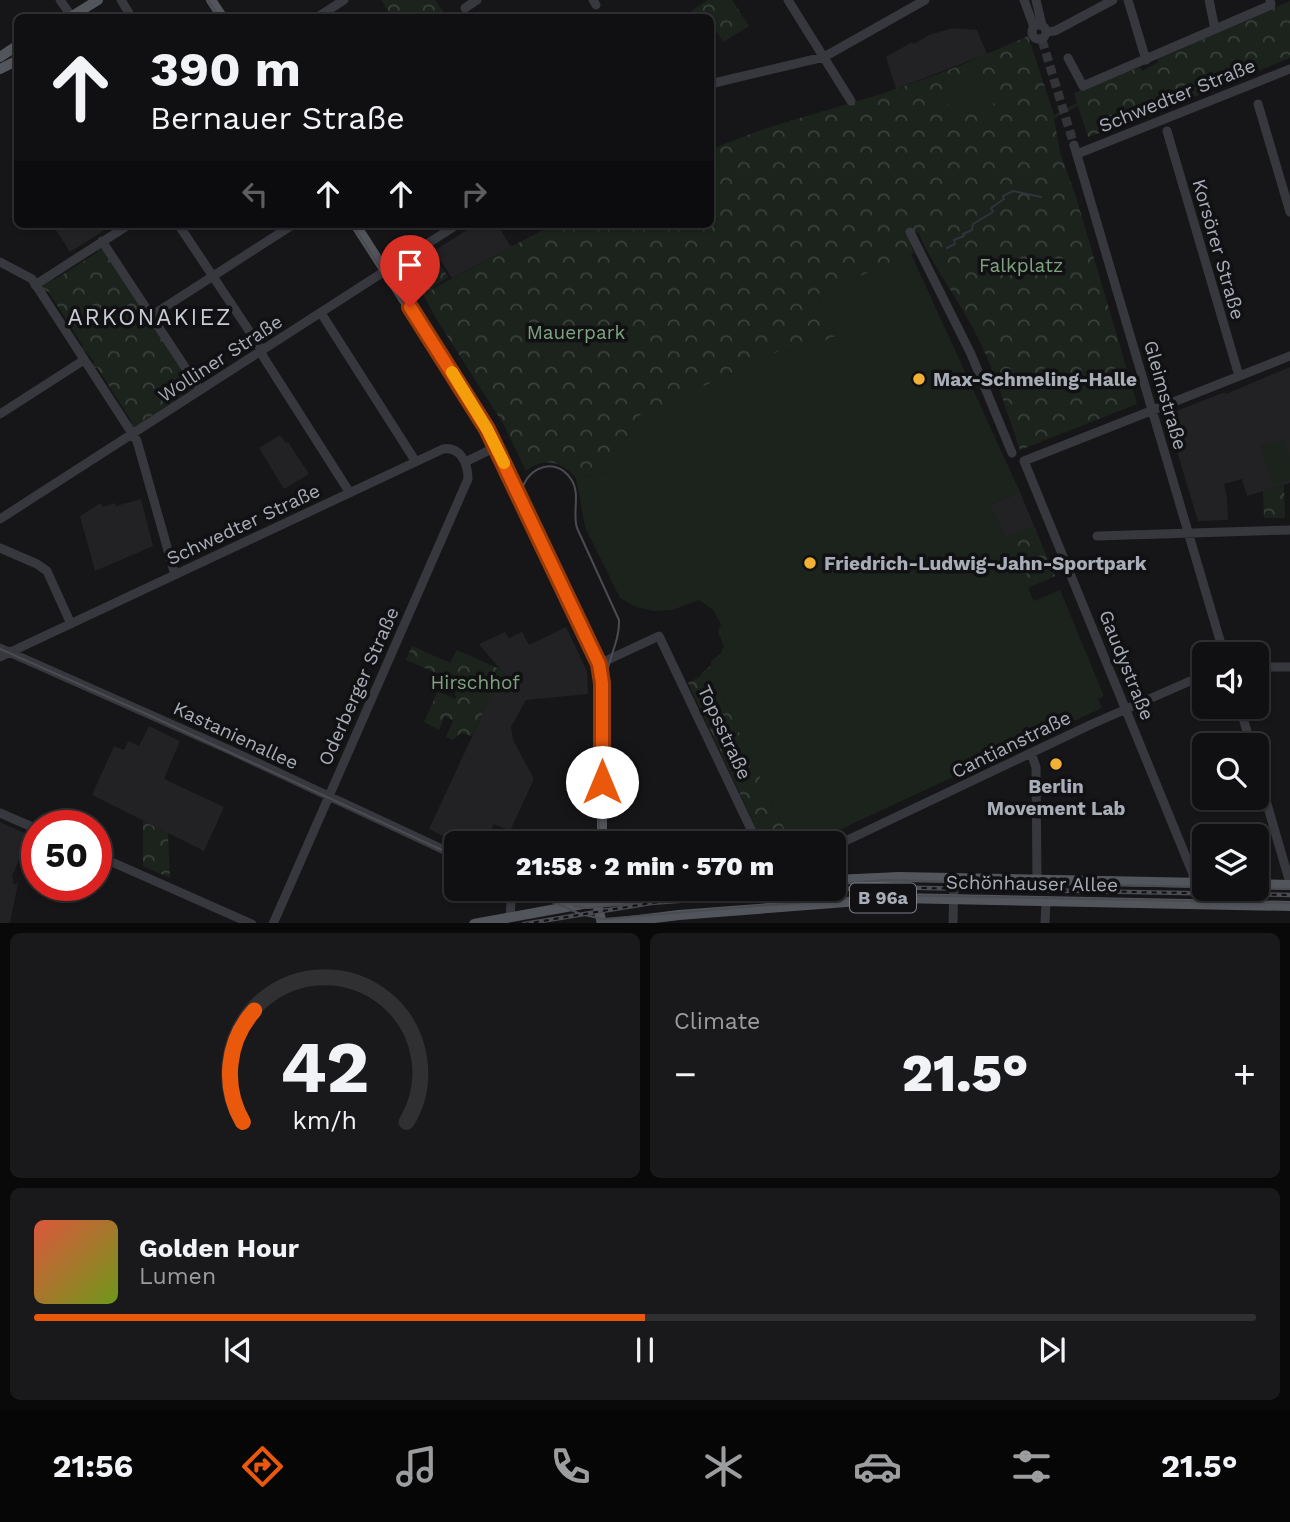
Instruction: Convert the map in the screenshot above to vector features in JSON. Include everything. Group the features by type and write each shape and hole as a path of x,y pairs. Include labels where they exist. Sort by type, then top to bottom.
{"main road":[{"path":"76,14 97,0"},
{"path":"358,228 458,381 496,447 599,664 602,683 602,831"},
{"name":"Schönhauser Allee","path":"846,879 880,877 1192,883"},
{"path":"1269,884 1290,884"},
{"name":"Schönhauser Allee","path":"604,923 898,898 1290,906"},
{"path":"474,923 511,920 568,906 612,901"},
{"name":"B 96a","path":"602,902 604,923"}],"street":[{"path":"322,14 344,0"},
{"path":"465,8 477,0"},
{"path":"788,0 851,101"},
{"path":"714,83 824,57 925,0"},
{"path":"1024,0 1041,32"},
{"path":"1036,0 1043,21 1041,32"},
{"path":"1041,32 1055,31 1113,0"},
{"path":"1128,0 1146,60"},
{"path":"1209,0 1215,29"},
{"path":"1068,58 1083,86 1271,5 1270,0"},
{"name":"Schwedter Straße","path":"1075,150 1290,69"},
{"path":"1258,104 1290,212"},
{"name":"Korsörer Straße","path":"1167,131 1239,376"},
{"name":"Gleimstraße","path":"1075,150 1220,642"},
{"path":"35,285 123,228"},
{"path":"181,228 350,493"},
{"path":"151,316 288,228"},
{"name":"Wolliner Straße","path":"0,519 452,228"},
{"path":"910,232 971,354 1012,453"},
{"path":"102,241 200,390"},
{"path":"0,262 29,276 137,440 175,575"},
{"path":"321,313 416,462"},
{"path":"1152,410 1290,356"},
{"path":"0,414 84,360"},
{"name":"Gaudystraße","path":"1152,410 1024,461 1192,872"},
{"path":"466,462 496,447"},
{"name":"Schwedter Straße","path":"0,657 447,448 457,451 466,462"},
{"name":"Oderberger Straße","path":"273,923 468,479 466,462"},
{"path":"1097,536 1290,530"},
{"path":"0,548 47,571 71,624"},
{"name":"Topsstraße","path":"599,664 659,636 752,831"},
{"name":"Kastanienallee","path":"0,648 444,850"},
{"path":"1269,667 1290,667"},
{"name":"Cantianstraße","path":"846,840 1192,680"},
{"path":"1031,753 1036,767 1037,880"},
{"path":"1269,810 1290,884"},
{"path":"0,813 21,822"},
{"path":"112,862 252,923"},
{"path":"953,923 954,878"},
{"path":"511,920 512,901"},
{"path":"557,901 568,906"},
{"path":"1045,923 1046,901"}],"shaded area":[{"path":"953,28 977,30 987,54 896,89 886,57 912,42 914,44 929,35"},
{"path":"55,228 108,228 70,252"},
{"path":"470,228 499,228 511,247 452,278 434,251"},
{"path":"1290,367 1290,483 1247,496 1242,479 1224,484 1228,520 1198,521 1166,415"},
{"path":"280,435 288,442 309,474 284,489 259,448"},
{"path":"1020,492 1034,526 1005,538 990,505"},
{"path":"141,499 153,546 95,571 80,516 101,503 103,507 115,503 116,506"},
{"path":"566,627 587,671 588,694 526,700 511,727 513,740 534,779 510,831 494,824 491,831 444,831 444,836 429,829 483,713 505,675 479,644 505,632 509,638 522,632 529,645"},
{"path":"149,726 180,741 164,779 224,807 204,851 92,795 114,746 124,750 128,741 139,746"},
{"path":"0,822 21,831 21,856 12,876 14,884 18,883 10,923 0,923"}],"green space":[{"path":"381,0 435,0 445,14 390,14"},
{"path":"708,0 732,0 749,26 723,42 717,32 714,34 714,14 693,14 691,11"},
{"name":"Mauerpark","path":"1290,1 1290,58 1088,137 1078,106 1054,118 1060,152 1076,197 1137,404 1020,450 981,344 918,232 908,237 914,253 817,295 836,336 809,348 796,348 639,416 608,472 576,478 565,468 552,463 539,464 526,471 504,425 437,320 414,278 422,272 417,265 434,255 448,277 425,293 547,228 714,228 714,149 765,129 923,80 1028,36 1054,115 1077,103 1074,93 1140,67 1142,71 1157,63 1158,59"},
{"path":"979,66 995,103 953,117 940,82"},
{"path":"96,248 104,248 194,389 192,394 189,391 142,422 136,430 129,424 132,422 97,367 93,369 91,365 94,362 86,351 82,352 80,348 83,346 48,291 45,293 41,288 43,283 51,278 54,280 98,252"},
{"name":"Friedrich-Ludwig-Jahn-Sportpark","path":"911,254 1020,492 990,505 1034,601 1060,590 1104,696 1098,699 1102,708 837,831 785,831 711,672 711,661 721,653 724,646 718,632 721,624 713,610 699,600 672,610 653,611 636,607 620,598 585,527 576,478 608,472 639,416 781,350 788,352 796,348 809,348 836,336 817,295"},
{"path":"1285,439 1290,456 1290,480 1272,485 1261,446"},
{"path":"1284,485 1285,518 1264,518 1263,491"},
{"path":"1034,526 1055,576 1028,588 1005,538"},
{"name":"Hirschhof","path":"412,646 450,663 457,650 500,669 506,675 472,736 461,733 453,740 446,737 453,721 445,716 439,730 424,722 438,691 455,699 457,696 448,685 450,679 406,660"},
{"path":"710,666 785,831 757,831 688,683"},
{"path":"143,821 168,833 170,878 143,866"}],"waterway":[{"path":"947,248 955,244 954,240 972,230 973,224 993,212 991,208 1004,199 1003,196 1013,191 1041,197"}],"tunnel":[{"path":"1042,40 1074,145"}],"tram line":[{"path":"208,0 217,14"},
{"path":"355,228 483,428 594,659 599,684 599,831"},
{"path":"521,502 525,482 538,469 555,467 564,471 574,485 577,528 619,620 605,685"},
{"path":"0,649 444,851"},
{"path":"846,883 886,880 1192,887"},
{"path":"1269,888 1290,889"},
{"path":"846,899 889,895 1290,903"},
{"path":"552,901 580,914 603,919 818,901"},
{"path":"574,906 588,908 656,901"}],"railway":[{"path":"530,923 651,903 873,887 1290,895"}],"slow traffic":[{"path":"452,372 487,429 504,463"}],"place":[{"name":"Max-Schmeling-Halle","path":"919,379"},
{"name":"Friedrich-Ludwig-Jahn-Sportpark","path":"810,563"},
{"name":"Berlin Movement Lab","path":"1056,764"}],"district":[{"name":"ARKONAKIEZ","path":"150,317"}],"route":[{"path":"410,307 487,429 599,664 602,683 602,782"}],"park label":[{"name":"Falkplatz","path":"1021,265"}]}
